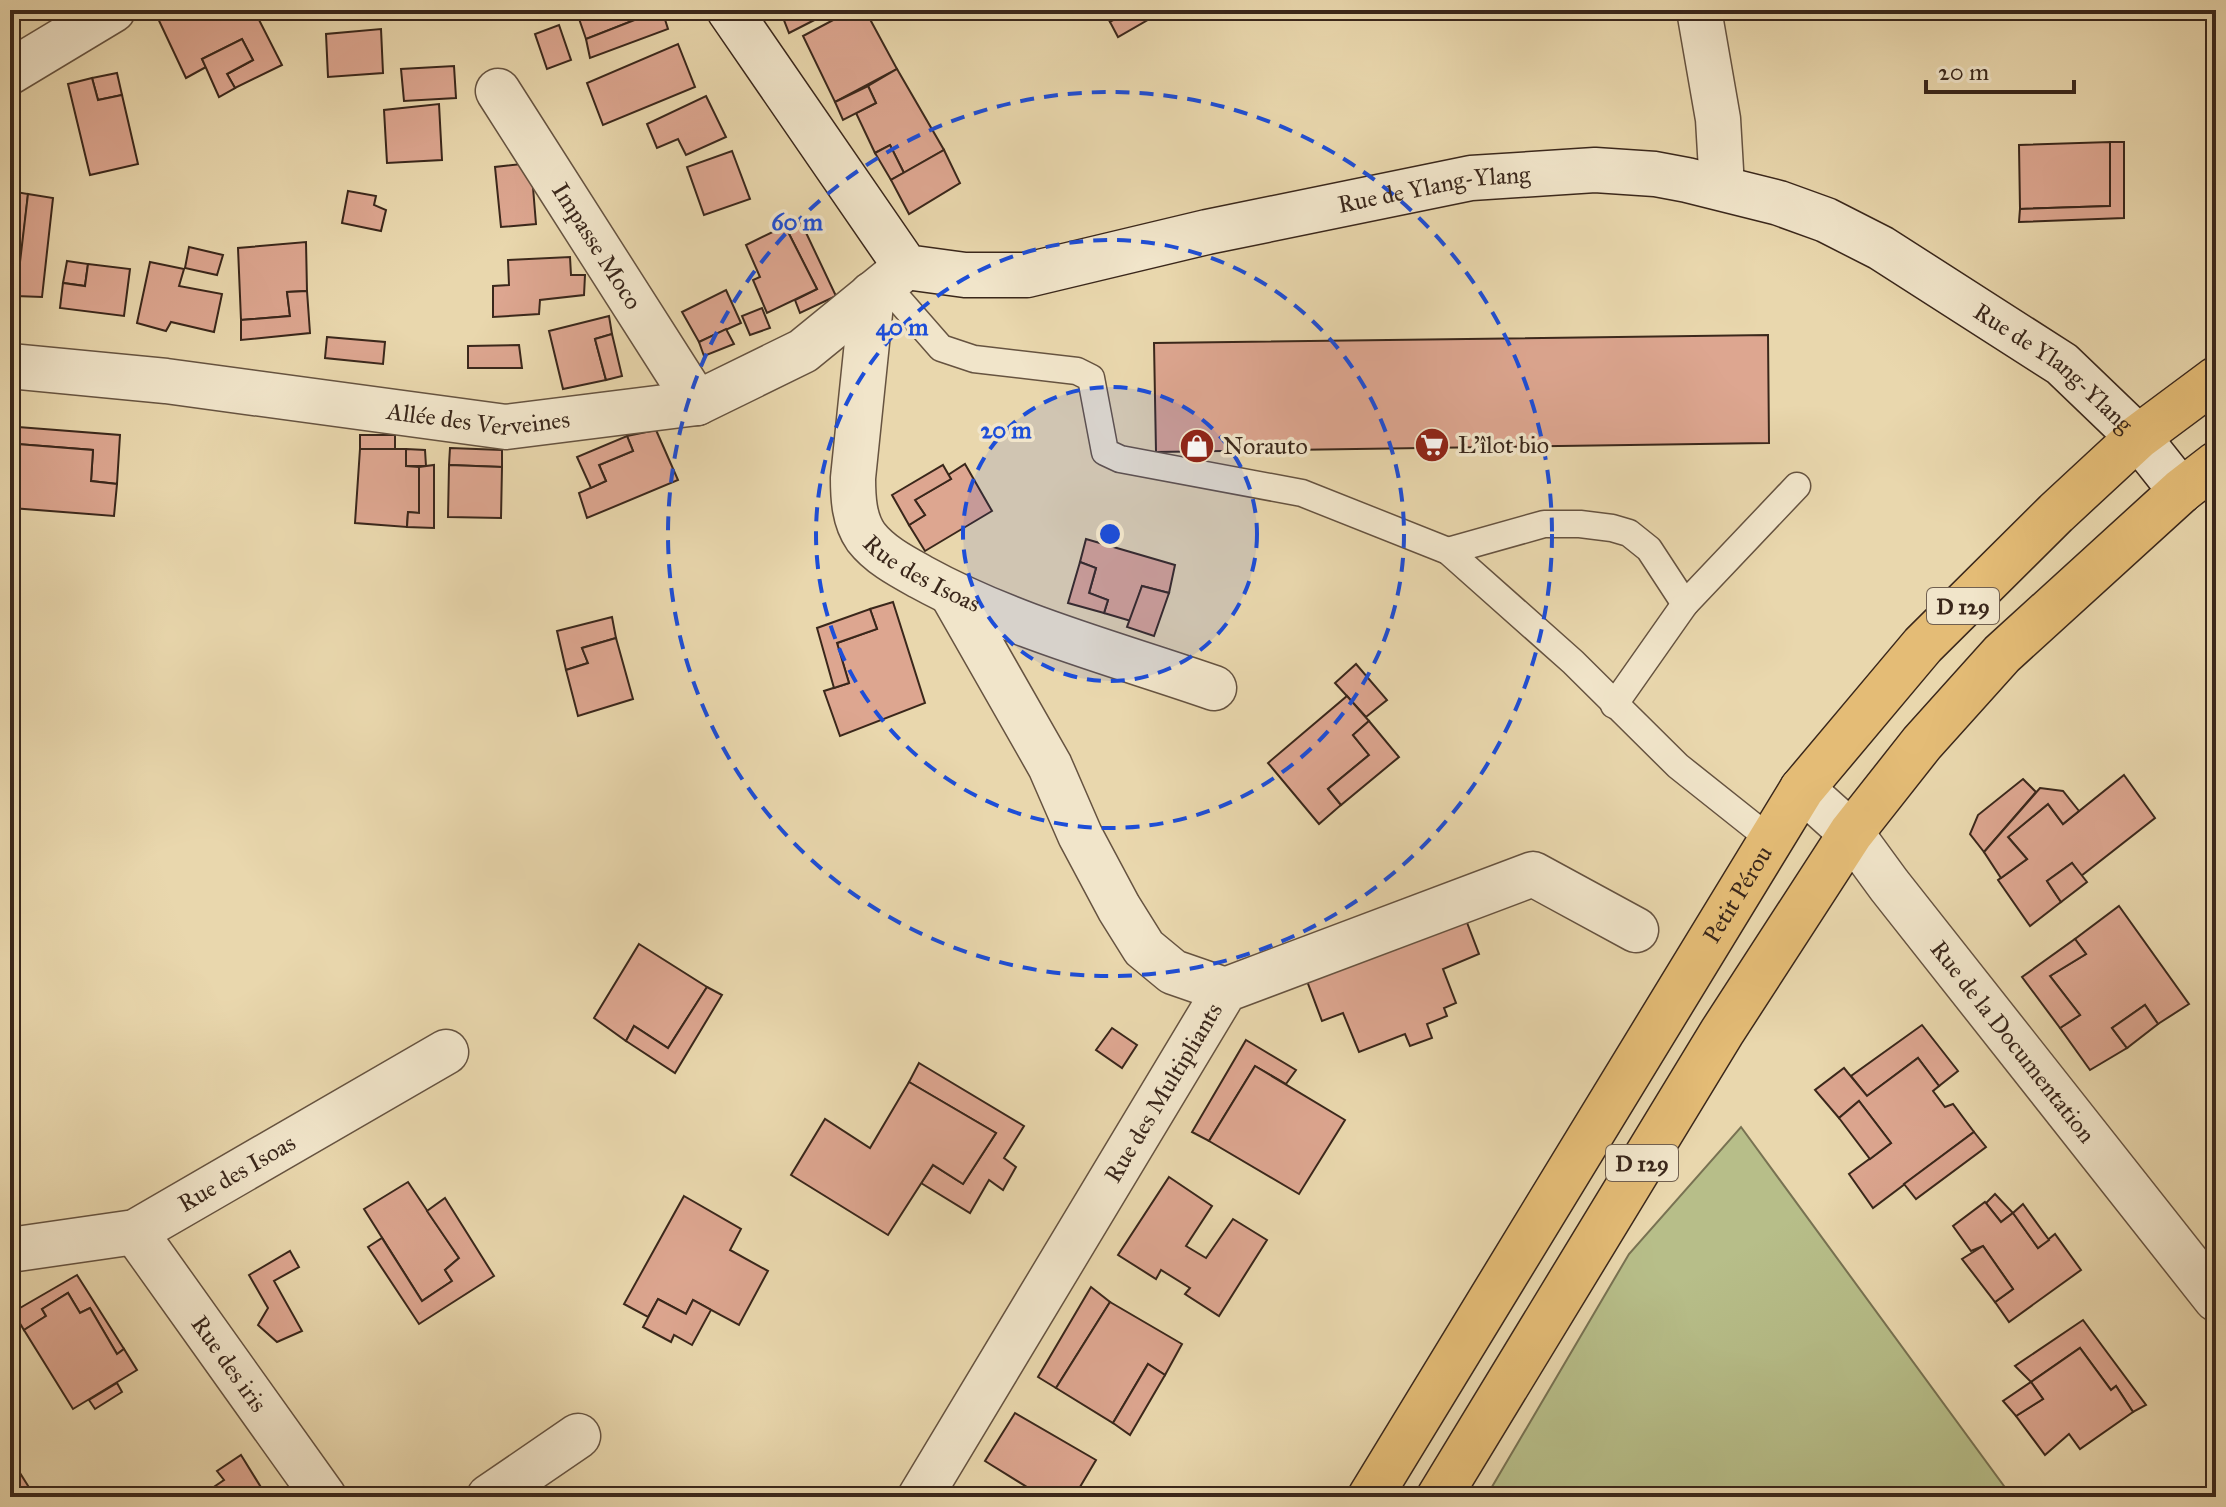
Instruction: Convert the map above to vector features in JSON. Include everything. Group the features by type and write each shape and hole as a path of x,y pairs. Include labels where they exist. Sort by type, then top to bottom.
{"highway":[{"name":"Petit Pérou","path":"1370,1497 1802,789 1923,645 2056,513 2138,437 2216,379"},
{"name":"D 129","path":"1439,1497 1722,1032 1851,833 1922,743 2002,654 2181,491 2216,464"}],"street":[{"path":"10,72 113,10"},
{"path":"729,10 888,282"},
{"path":"1699,10 1718,119 1722,187"},
{"name":"Impasse Moco","path":"498,91 697,403"},
{"name":"Rue de Ylang-Ylang","path":"888,282 965,275 1027,275 1207,232 1471,178 1595,170 1655,174 1722,187 1826,220 1881,248 2062,364 2138,437 2181,491"},
{"name":"Allée des Verveines","path":"10,366 166,381 506,427 697,403 803,351 888,282"},
{"name":"Rue des Isoas","path":"888,282 853,478 853,504 866,536 891,561 952,594 1027,624 1214,688"},
{"path":"952,594 1050,766 1080,835 1144,948 1173,972 1225,990"},
{"name":"Rue de la Documentation","path":"1802,789 1851,833 2216,1299"},
{"name":"Rue des Multipliants","path":"920,1497 1225,990 1533,874 1636,930"},
{"name":"Rue des Isoas","path":"10,1250 135,1232 446,1052"},
{"name":"Rue des iris","path":"135,1232 324,1497"},
{"path":"489,1497 578,1436"}],"lane":[{"path":"888,282 941,348 974,359 1077,371 1091,378 1105,452 1120,459 1302,493 1448,551 1573,662 1678,766 1771,840"},
{"path":"1614,705 1685,604 1797,486"},
{"path":"1448,551 1544,524 1612,528 1629,533 1649,549 1685,604"}],"green space":[{"path":"1741,1127 2012,1497 1486,1497 1629,1254"}],"building":[{"path":"154,10 254,10 282,65 235,88 227,74 253,60 242,39 202,59 206,67 186,78"},
{"path":"576,10 660,10 586,39"},
{"path":"660,10 668,29 590,58 586,39"},
{"path":"780,10 834,10 789,33"},
{"path":"852,10 865,10 897,69 835,102 803,36"},
{"path":"1103,10 1131,10 1110,22"},
{"path":"1131,10 1165,10 1118,37 1110,22"},
{"path":"559,25 571,60 547,69 535,34"},
{"path":"381,29 383,73 328,77 326,34"},
{"path":"242,39 253,60 227,74 235,88 219,97 202,59"},
{"path":"678,44 695,87 603,125 587,83"},
{"path":"454,66 456,98 404,101 401,69"},
{"path":"897,69 944,150 904,173 890,145 875,153 856,113 876,103 868,86"},
{"path":"117,73 122,95 98,100 92,78"},
{"path":"92,78 98,100 122,95 138,164 90,175 68,84"},
{"path":"868,86 876,103 843,120 835,102"},
{"path":"706,96 726,137 686,155 678,139 657,148 647,124"},
{"path":"439,104 442,160 387,163 384,110"},
{"path":"2110,142 2110,206 2020,209 2019,145"},
{"path":"2110,142 2124,142 2124,218 2019,222 2020,209 2110,206"},
{"path":"890,145 904,173 891,180 875,153"},
{"path":"944,150 960,183 909,214 891,180"},
{"path":"732,151 750,199 704,215 687,167"},
{"path":"531,163 536,224 501,227 495,167"},
{"path":"10,191 28,194 19,278 10,276"},
{"path":"348,191 376,196 374,205 386,210 381,231 342,223"},
{"path":"28,194 53,198 42,297 16,296"},
{"path":"800,220 836,296 800,313 795,300 817,289 785,226"},
{"path":"785,226 817,289 767,313 753,280 760,277 746,245"},
{"path":"306,242 307,291 287,292 290,316 241,320 238,248"},
{"path":"189,247 223,255 217,275 185,268"},
{"path":"570,257 571,275 585,275 584,295 540,300 539,314 493,317 493,286 509,285 508,260"},
{"path":"67,261 88,264 85,286 63,283"},
{"path":"150,262 184,269 179,286 222,294 214,332 171,322 166,331 137,323"},
{"path":"88,264 130,269 124,316 60,308 63,283 85,286"},
{"path":"726,290 741,323 699,342 682,312"},
{"path":"307,291 310,333 241,340 241,320 290,316 287,292"},
{"path":"762,308 770,328 750,335 742,316"},
{"path":"609,316 612,334 595,339 606,380 563,389 549,331"},
{"path":"726,329 734,344 704,356 699,342"},
{"path":"612,334 622,376 606,380 595,339"},
{"path":"1768,335 1769,443 1156,452 1154,343"},
{"path":"327,337 385,342 383,364 325,358"},
{"path":"519,345 522,368 468,368 468,346"},
{"path":"18,427 120,435 117,484 91,481 93,450 17,444"},
{"path":"656,430 678,480 587,518 579,493 606,481 599,465 633,451 627,436"},
{"path":"360,435 395,435 395,449 360,449"},
{"path":"627,436 633,451 599,465 606,481 591,488 577,457"},
{"path":"17,444 93,450 91,481 117,484 114,516 12,508"},
{"path":"450,448 502,450 502,467 449,465"},
{"path":"360,449 406,449 406,466 419,467 419,513 408,512 407,527 355,523"},
{"path":"406,449 425,450 426,466 406,466"},
{"path":"965,464 992,511 925,551 909,525 925,515 915,500 951,479 948,475"},
{"path":"434,465 434,528 407,527 408,512 419,513 419,467"},
{"path":"449,465 502,467 501,518 448,517"},
{"path":"943,465 951,479 915,500 925,515 909,525 892,495"},
{"path":"1086,539 1175,565 1169,593 1142,586 1131,621 1104,613 1108,600 1089,593 1096,568 1080,562"},
{"path":"1080,562 1096,568 1089,593 1108,600 1104,613 1068,603"},
{"path":"1142,586 1169,593 1154,636 1127,627"},
{"path":"893,602 925,703 840,736 824,691 849,683 837,643 877,629 870,609"},
{"path":"870,609 877,629 837,643 849,683 834,688 817,628"},
{"path":"612,617 616,638 582,648 588,663 566,670 557,631"},
{"path":"616,638 633,699 578,716 566,670 588,663 582,648"},
{"path":"1356,664 1387,700 1366,717 1335,683"},
{"path":"1347,696 1369,721 1353,735 1369,755 1328,789 1341,805 1319,824 1268,763"},
{"path":"1369,721 1399,757 1341,805 1328,789 1369,755 1353,735"},
{"path":"2124,775 2155,818 2081,876 2072,863 2047,881 2061,902 2030,926 1998,880 2027,859 2008,837 2048,804 2063,824"},
{"path":"2023,779 2036,792 1984,852 1970,834 1978,815"},
{"path":"2040,788 2063,791 2079,811 2063,824 2048,804 2008,837 2027,859 2001,878 1984,852"},
{"path":"2072,863 2087,882 2061,902 2047,881"},
{"path":"2119,906 2189,1004 2158,1024 2145,1005 2112,1028 2127,1048 2090,1070 2060,1028 2080,1015 2050,976 2086,954 2075,939"},
{"path":"1466,920 1479,954 1443,969 1456,1003 1444,1008 1447,1016 1427,1024 1432,1038 1410,1046 1405,1034 1359,1052 1343,1013 1322,1021 1307,981"},
{"path":"2075,939 2086,954 2050,976 2080,1015 2060,1028 2022,977"},
{"path":"639,944 707,987 668,1048 634,1026 626,1041 594,1018"},
{"path":"707,987 722,995 675,1073 626,1041 634,1026 668,1048"},
{"path":"2145,1005 2158,1024 2127,1048 2112,1028"},
{"path":"1922,1025 1958,1071 1939,1086 1918,1058 1867,1096 1851,1076"},
{"path":"1112,1028 1137,1045 1122,1068 1096,1050"},
{"path":"1246,1040 1296,1070 1286,1084 1255,1066 1209,1141 1192,1132"},
{"path":"1918,1058 1939,1086 1933,1091 1945,1107 1953,1104 1974,1132 1873,1208 1849,1174 1891,1143 1859,1101 1839,1118 1815,1090 1844,1068 1867,1096"},
{"path":"919,1063 1024,1126 1004,1158 1016,1167 1003,1190 989,1180 970,1213 921,1183 933,1165 963,1184 996,1133 909,1082"},
{"path":"1255,1066 1345,1120 1299,1194 1209,1141"},
{"path":"909,1082 996,1133 963,1184 933,1165 888,1235 791,1175 825,1119 870,1148"},
{"path":"1859,1101 1891,1143 1870,1159 1839,1118"},
{"path":"1974,1132 1986,1147 1916,1199 1904,1184"},
{"path":"1169,1177 1212,1206 1186,1246 1206,1258 1233,1219 1267,1240 1219,1316 1185,1294 1190,1288 1161,1270 1156,1279 1118,1255"},
{"path":"408,1182 459,1258 445,1270 452,1281 422,1301 364,1209"},
{"path":"1995,1194 2013,1213 2001,1222 1986,1203"},
{"path":"684,1196 741,1229 730,1250 768,1271 739,1325 693,1300 686,1314 658,1299 648,1317 624,1304"},
{"path":"445,1198 494,1276 419,1324 368,1247 382,1238 422,1301 452,1281 445,1270 459,1258 427,1211"},
{"path":"1985,1202 2001,1222 2013,1213 2038,1248 2055,1234 2081,1270 2009,1322 1995,1302 2013,1289 1983,1246 1971,1251 1953,1226"},
{"path":"2023,1204 2049,1240 2038,1248 2013,1213"},
{"path":"1983,1246 2013,1289 1995,1302 1962,1259"},
{"path":"290,1251 299,1267 274,1281 302,1331 277,1342 258,1325 268,1308 249,1275"},
{"path":"77,1275 124,1349 117,1354 90,1308 80,1313 68,1293 42,1309 46,1316 24,1330 13,1312"},
{"path":"1091,1287 1110,1302 1056,1388 1038,1377"},
{"path":"68,1293 80,1313 90,1308 117,1354 124,1349 137,1370 73,1409 24,1330 46,1316 42,1309"},
{"path":"658,1299 686,1314 693,1300 711,1310 692,1345 674,1335 671,1342 643,1327"},
{"path":"1110,1302 1182,1344 1165,1375 1148,1364 1113,1423 1056,1388"},
{"path":"2083,1320 2146,1405 2133,1412 2116,1386 2111,1390 2080,1348 2031,1382 2015,1366"},
{"path":"2080,1348 2111,1390 2116,1386 2133,1412 2080,1449 2069,1434 2045,1455 2016,1416 2043,1399 2031,1382"},
{"path":"1148,1364 1165,1375 1130,1435 1113,1423"},
{"path":"2031,1382 2043,1399 2016,1416 2003,1401"},
{"path":"117,1383 122,1392 95,1409 89,1400"},
{"path":"1015,1413 1096,1460 1074,1497 1031,1497 1035,1492 985,1461"},
{"path":"241,1455 267,1497 199,1497 224,1480 217,1471"},
{"path":"10,1457 35,1497 10,1497"}],"place":[{"name":"L'îlot bio","path":"1432,445"},
{"name":"Norauto","path":"1197,446"}]}
